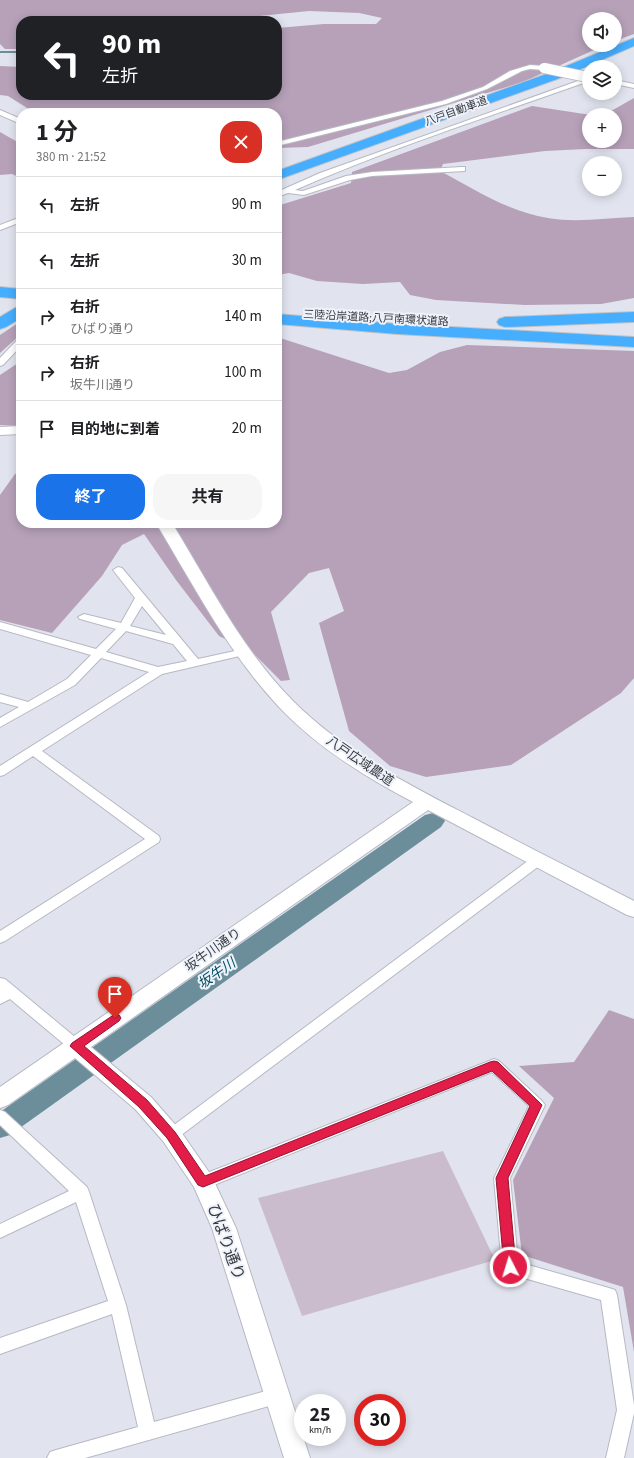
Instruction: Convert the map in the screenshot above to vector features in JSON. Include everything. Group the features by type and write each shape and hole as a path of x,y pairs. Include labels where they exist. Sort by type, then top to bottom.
{"highway":[{"name":"八戸自動車道","path":"282,174 556,75 634,42"},
{"name":"八戸自動車道","path":"612,60 634,48"},
{"name":"八戸自動車道","path":"282,186 582,76"},
{"path":"0,314 14,295"},
{"path":"469,327 634,309"},
{"name":"三陸沿岸道路;八戸南環状道路","path":"282,312 469,327"},
{"path":"0,324 16,314"},
{"path":"469,327 546,321 634,317"},
{"name":"三陸沿岸道路;八戸南環状道路","path":"282,319 368,327 469,327"},
{"path":"469,327 634,337"},
{"path":"469,327 634,342"}],"street":[{"path":"282,143 451,100 485,88 520,69 530,67 582,72"},
{"path":"622,83 634,86"},
{"path":"0,112 16,120"},
{"path":"282,186 296,193 304,193 350,178 372,174 462,169"},
{"path":"0,228 16,222"},
{"path":"0,363 16,346"},
{"path":"0,431 16,430"},
{"name":"八戸広域農道","path":"167,528 244,652 275,692 312,727 354,760 426,802 634,910"},
{"path":"118,570 195,663"},
{"path":"0,723 71,682 124,627 141,598"},
{"path":"84,617 176,641"},
{"path":"0,625 158,671"},
{"path":"0,772 158,671 244,652"},
{"path":"0,698 29,706"},
{"path":"0,938 154,840 34,751"},
{"name":"坂牛川通り","path":"0,1099 80,1049 426,802"},
{"path":"171,1135 538,860"},
{"path":"4,991 80,1049"},
{"name":"ひばり通り","path":"80,1049 143,1103 171,1135 203,1182 224,1228 297,1458"},
{"path":"203,1182 494,1065 537,1105 502,1178 510,1267 608,1295 626,1410 615,1458"},
{"path":"0,1116 81,1192 118,1305 148,1432"},
{"path":"0,1231 81,1192"},
{"path":"0,1346 118,1305"},
{"path":"56,1458 277,1396"}],"shaded area":[{"path":"0,0 634,0 634,34 622,38 622,12 582,12 582,52 589,52 523,82 308,147 282,148 282,108 27,108 8,96 0,95 0,66 16,67 16,100 282,100 282,28 324,24 376,24 382,18 359,13 309,11 258,16 16,16 16,49 5,49 0,44"},
{"path":"634,98 634,149 545,151 443,164 440,171 492,199 519,211 534,215 569,220 634,217 634,298 601,304 525,305 436,300 410,295 400,282 363,284 317,281 289,273 282,274 282,204 351,183 352,172 532,106 582,114 582,148 622,148 622,108 616,108"},
{"path":"0,132 16,141 16,176 12,174 0,175"},
{"path":"16,324 16,339 0,353 0,335"},
{"path":"282,339 389,373 407,370 440,352 467,345 634,351 634,678 621,693 511,765 426,777 390,766 349,731 319,623 344,611 329,568 309,573 271,612 290,680 281,681 252,652 219,636 176,580 144,534 122,545 102,576 52,633 0,620 0,495 15,474 16,528 282,528"},
{"path":"16,364 16,426 0,425 0,375"},
{"path":"609,1010 634,1019 634,1352 623,1287 522,1255 513,1180 554,1098 519,1066 574,1062"},
{"path":"443,1151 495,1260 302,1316 258,1198"}],"waterway":[{"path":"0,52 16,52"},
{"name":"坂牛川","path":"0,1127 433,821"}],"route":[{"path":"115,1018 76,1046 143,1103 171,1135 203,1182 494,1065 537,1105 502,1178 510,1267"}]}
